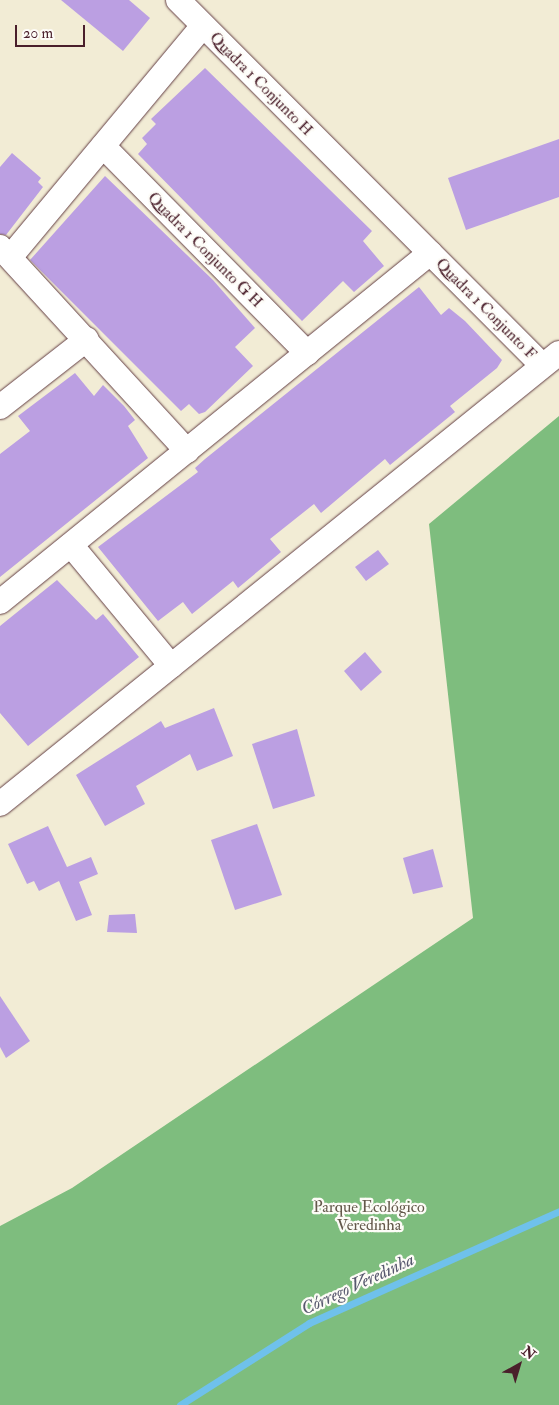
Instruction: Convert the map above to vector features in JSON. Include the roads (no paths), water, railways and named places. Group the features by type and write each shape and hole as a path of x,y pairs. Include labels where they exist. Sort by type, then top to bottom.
{"street":[{"path":"178,0 203,26"},
{"name":"Quadra 1 Conjunto H","path":"6,251 103,146 203,26 430,253"},
{"name":"Quadra 1 Conjunto G H","path":"103,146 307,353"},
{"path":"6,251 187,451"},
{"path":"0,602 430,253"},
{"name":"Quadra 1 Conjunto F","path":"430,253 550,359"},
{"path":"0,407 87,339"},
{"path":"0,804 550,359"},
{"path":"71,545 170,666"}],"waterway":[{"name":"Córrego Veredinha","path":"180,1405 309,1323 559,1211"}],"park label":[{"name":"Parque Ecológico Veredinha","path":"369,1216"}]}
